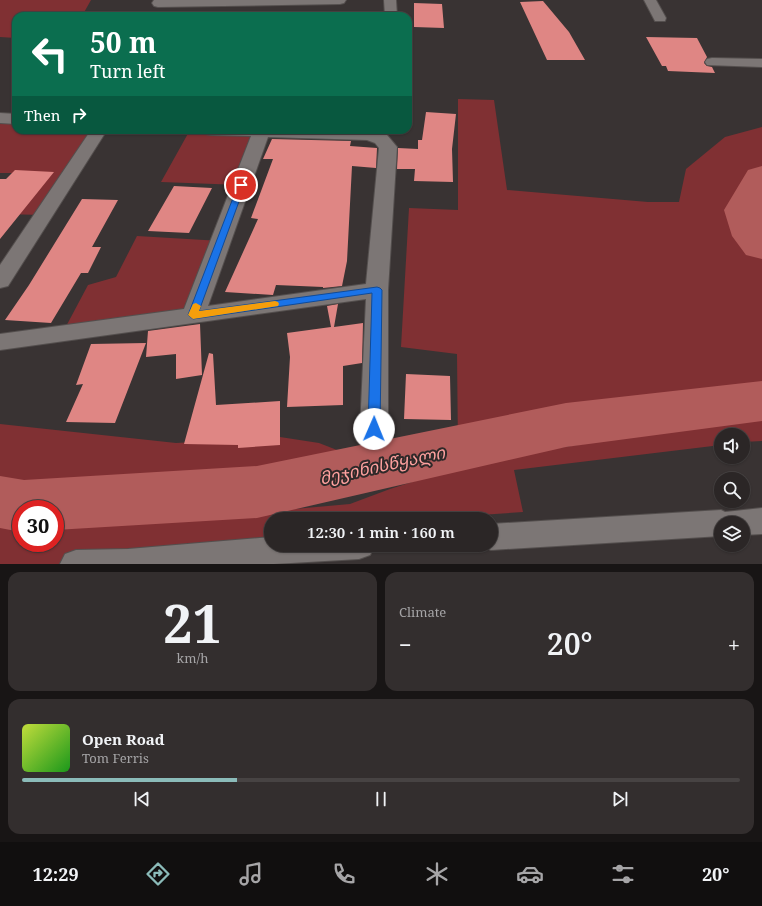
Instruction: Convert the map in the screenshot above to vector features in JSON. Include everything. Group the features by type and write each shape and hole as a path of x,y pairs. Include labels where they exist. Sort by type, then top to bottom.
{"street":[{"path":"158,3 340,0"},
{"path":"390,0 391,12"},
{"path":"650,0 660,18"},
{"path":"712,62 762,63"},
{"path":"0,118 12,119"},
{"path":"0,281 96,134"},
{"path":"193,315 260,134"},
{"path":"332,134 368,135 382,139 388,147 377,290 374,429"},
{"path":"0,342 377,290"},
{"path":"750,522 762,521"},
{"path":"498,537 714,524"},
{"path":"76,564 261,557 302,552"}],"shaded area":[{"path":"0,0 91,0 84,12 12,12 12,38 0,37"},
{"path":"458,99 494,100 507,190 648,202 679,202 686,169 725,137 762,127 762,178 745,210 754,236 762,246 762,401 566,425 458,448 457,354 401,347 409,208 458,210"},
{"path":"0,118 12,119 12,134 96,134 44,215 0,214 0,188 12,173 0,173"},
{"path":"188,134 260,134 241,185 161,182"},
{"path":"137,236 221,241 193,315 62,334 88,285 116,277"},
{"path":"762,415 762,441 750,442 750,428 714,428 714,446 514,470 523,512 498,514 498,512 264,512 264,544 76,564 0,564 0,424 176,443 280,437 319,443 378,466 257,492 261,512 350,504 390,489 478,461"}],"building":[{"path":"543,1 569,32 585,60 547,60 520,2"},
{"path":"414,3 442,4 444,28 414,27"},
{"path":"646,37 697,38 707,57 704,63 707,66 712,67 715,73 668,71 666,66 662,66"},
{"path":"426,112 456,114 452,149 453,182 414,181 415,169 397,169 398,148 418,149 418,140 422,140"},
{"path":"272,139 351,141 350,146 377,148 376,168 352,166 347,261 342,286 323,288 276,285 273,295 225,292 258,219 251,218 273,159 263,159"},
{"path":"15,170 54,172 0,239 0,179 6,179"},
{"path":"174,186 212,188 189,233 148,231"},
{"path":"82,199 118,200 92,247 101,247 88,273 81,273 51,323 5,320 29,285"},
{"path":"338,304 334,327 363,323 362,363 343,366 343,405 287,407 290,357 287,333 331,327 327,306"},
{"path":"200,324 202,375 176,379 176,354 146,357 148,331"},
{"path":"146,343 115,423 66,422 83,384 76,385 91,344"},
{"path":"209,353 213,354 216,405 280,401 280,445 238,448 238,445 184,444"},
{"path":"406,374 450,376 451,420 404,419"}],"waterway":[{"name":"მეჯინისწყალი","path":"762,178 745,210 754,236 762,246"},
{"name":"მეჯინისწყალი","path":"0,502 24,506 257,492 566,425 762,401"}],"slow traffic":[{"path":"196,306 193,315 275,304"}],"route":[{"path":"241,185 193,315 377,290 374,429"}]}
